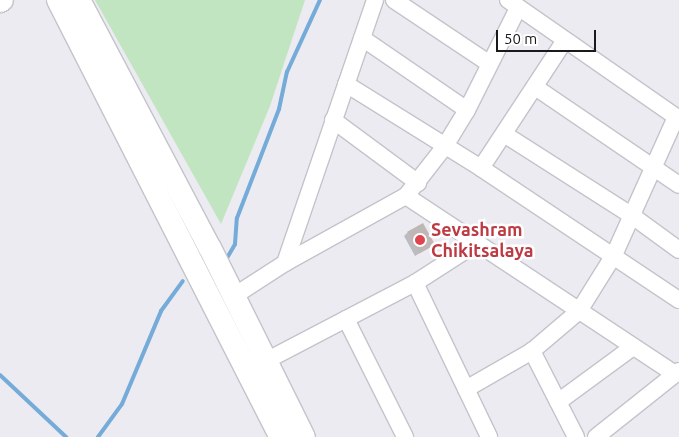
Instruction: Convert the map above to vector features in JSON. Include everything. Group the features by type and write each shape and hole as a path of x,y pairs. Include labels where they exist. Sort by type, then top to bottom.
{"street":[{"path":"58,0 208,269 234,296 304,437"},
{"path":"80,0 208,269 248,371 281,437"},
{"path":"285,263 376,0"},
{"path":"394,0 490,64"},
{"path":"234,296 285,263 406,196 445,146 467,110 490,64 513,4 678,118 652,168 614,255 579,311 532,351 466,389"},
{"path":"362,38 467,110"},
{"path":"482,168 565,40"},
{"path":"346,84 482,168 679,300"},
{"path":"535,87 679,185"},
{"path":"333,120 418,183"},
{"path":"504,134 632,215 679,250"},
{"path":"406,196 579,311 677,373 596,437"},
{"path":"248,371 415,284 477,243"},
{"path":"415,284 489,437"},
{"path":"346,319 405,437"},
{"path":"558,402 633,346"},
{"path":"532,351 576,437"}],"green space":[{"path":"95,0 305,0 270,106 221,224"}],"building":[{"path":"423,223 435,245 419,254 407,232"}],"waterway":[{"path":"227,258 235,244 237,218 279,109 287,72 320,0"},
{"path":"98,437 122,404 161,311 183,281"},
{"path":"0,375 66,437"}],"place":[{"name":"Sevashram Chikitsalaya","path":"420,240"}]}
